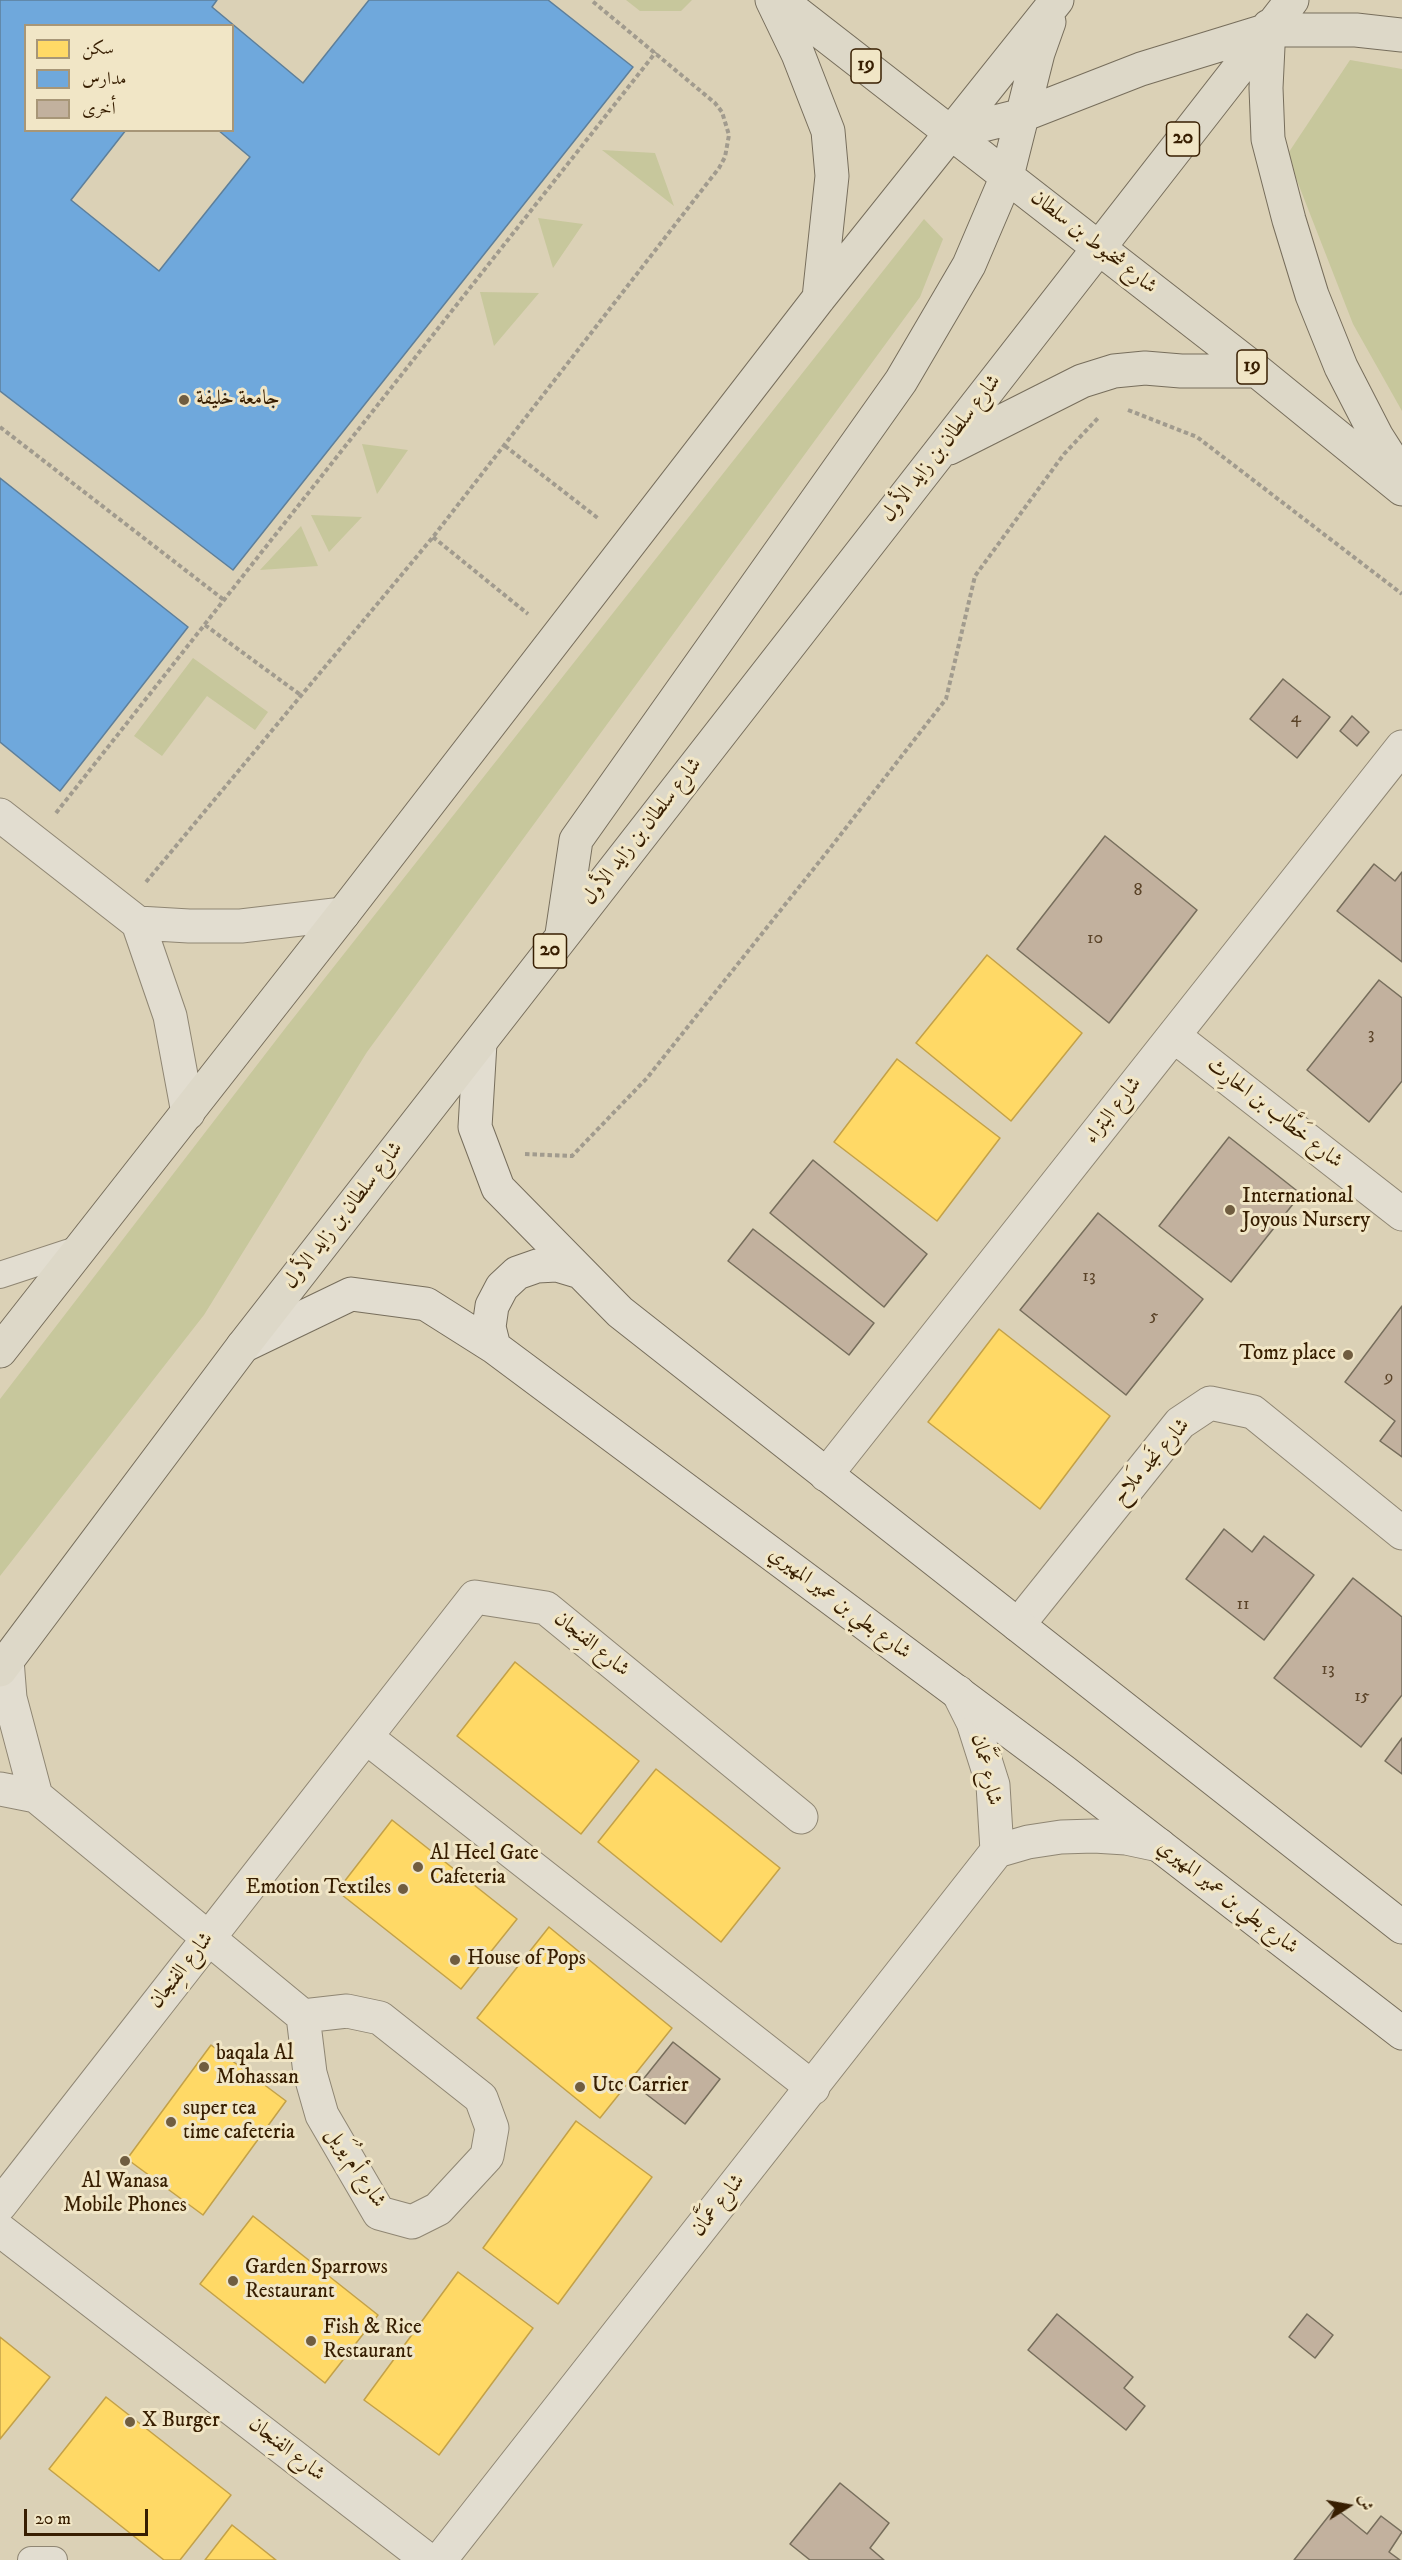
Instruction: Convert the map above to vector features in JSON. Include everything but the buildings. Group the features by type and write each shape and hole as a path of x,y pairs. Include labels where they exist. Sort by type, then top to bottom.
{"main road":[{"path":"772,0 798,54 828,131 832,176 819,298"},
{"name":"شارع شخبوط بن سلطان","path":"780,0 1257,371 1402,489"},
{"path":"0,1352 343,914 819,298 1055,0"},
{"path":"561,936 576,840 901,381 969,265 1007,176 1038,52 1055,0"},
{"name":"شارع سلطان بن زايد الأول","path":"4,1665 243,1346 1099,248 1270,15 1292,0"},
{"path":"951,133 1023,115 1270,15 1356,30 1402,35"},
{"path":"1270,15 1266,88 1268,139 1308,284 1341,367 1377,437 1402,476"},
{"path":"939,453 1082,381 1114,371 1145,368 1181,371 1257,371"}],"street":[{"name":"شارع البتراء","path":"826,1475 1402,747"},
{"path":"0,815 130,916 189,926 241,926 343,914"},
{"path":"130,916 170,1016 188,1113"},
{"name":"شارع خَطَّاب بن الحارِث","path":"1174,1036 1402,1214"},
{"path":"480,1043 475,1127 498,1188 577,1271 620,1312 1402,1927"},
{"path":"494,1347 489,1327 492,1306 502,1287 517,1273 537,1266 557,1265 577,1271"},
{"name":"شارع بطي بن عمير المهيري","path":"243,1346 351,1294 426,1304 494,1347 958,1692 1402,2032"},
{"name":"شارع نَجد مَلاح","path":"1018,1625 1180,1424 1210,1403 1253,1412 1402,1533"},
{"name":"شارع الفِنجان","path":"0,2205 476,1597 546,1608 801,1817"},
{"path":"4,1665 10,1698 36,1796"},
{"name":"شارع عَمَّان","path":"440,2560 997,1851 993,1785 985,1753 958,1692"},
{"path":"366,1737 813,2088"},
{"path":"0,1789 36,1796 303,2016"},
{"path":"997,1851 1028,1842 1072,1836 1126,1838 1159,1845"},
{"name":"شارع أم يُوَيل","path":"347,2011 380,2018 481,2098 492,2128 487,2156 438,2209 412,2222 379,2212 322,2115 310,2073 303,2016 347,2011"},
{"name":"شارع الفِنجان","path":"0,2230 428,2560"}],"lane":[{"path":"0,1275 82,1248"},
{"path":"31,2560 52,2558 54,2560"}],"path":[{"path":"130,916 302,696 505,446 719,168 725,157 729,135 722,112 715,103 591,0"},
{"path":"34,842 73,789 656,52"},
{"path":"1123,408 1197,437 1402,594"},
{"path":"517,1154 572,1156 647,1078 831,847 946,699 975,576 1064,454 1104,412"},
{"path":"0,428 224,600"},
{"path":"505,446 630,543"},
{"path":"433,537 557,637"},
{"path":"205,625 302,696"}],"green space":[{"path":"626,0 692,0 681,11 640,11"},
{"path":"1350,60 1402,69 1402,411 1353,324 1287,155"},
{"path":"602,150 655,153 674,206"},
{"path":"538,218 583,224 553,268"},
{"path":"924,219 943,239 920,297 367,1052 204,1315 0,1576 0,1399 287,1026"},
{"path":"480,292 539,293 494,346"},
{"path":"362,444 408,450 377,494"},
{"path":"311,515 362,517 329,552"},
{"path":"301,526 318,566 260,570"},
{"path":"193,658 268,712 255,730 207,696 162,756 134,736"}],"place":[{"name":"جامعة خليفة","path":"184,400"},
{"name":"International Joyous Nursery","path":"1230,1210"},
{"name":"Tomz place","path":"1348,1355"},
{"name":"Al Heel Gate Cafeteria","path":"418,1867"},
{"name":"Emotion Textiles","path":"403,1889"},
{"name":"House of Pops","path":"455,1960"},
{"name":"baqala Al Mohassan","path":"204,2067"},
{"name":"Utc Carrier","path":"580,2087"},
{"name":"super tea time cafeteria","path":"171,2122"},
{"name":"Al Wanasa Mobile Phones","path":"125,2161"},
{"name":"Garden Sparrows Restaurant","path":"233,2281"},
{"name":"Fish & Rice Restaurant","path":"311,2341"},
{"name":"X Burger","path":"130,2422"}]}
